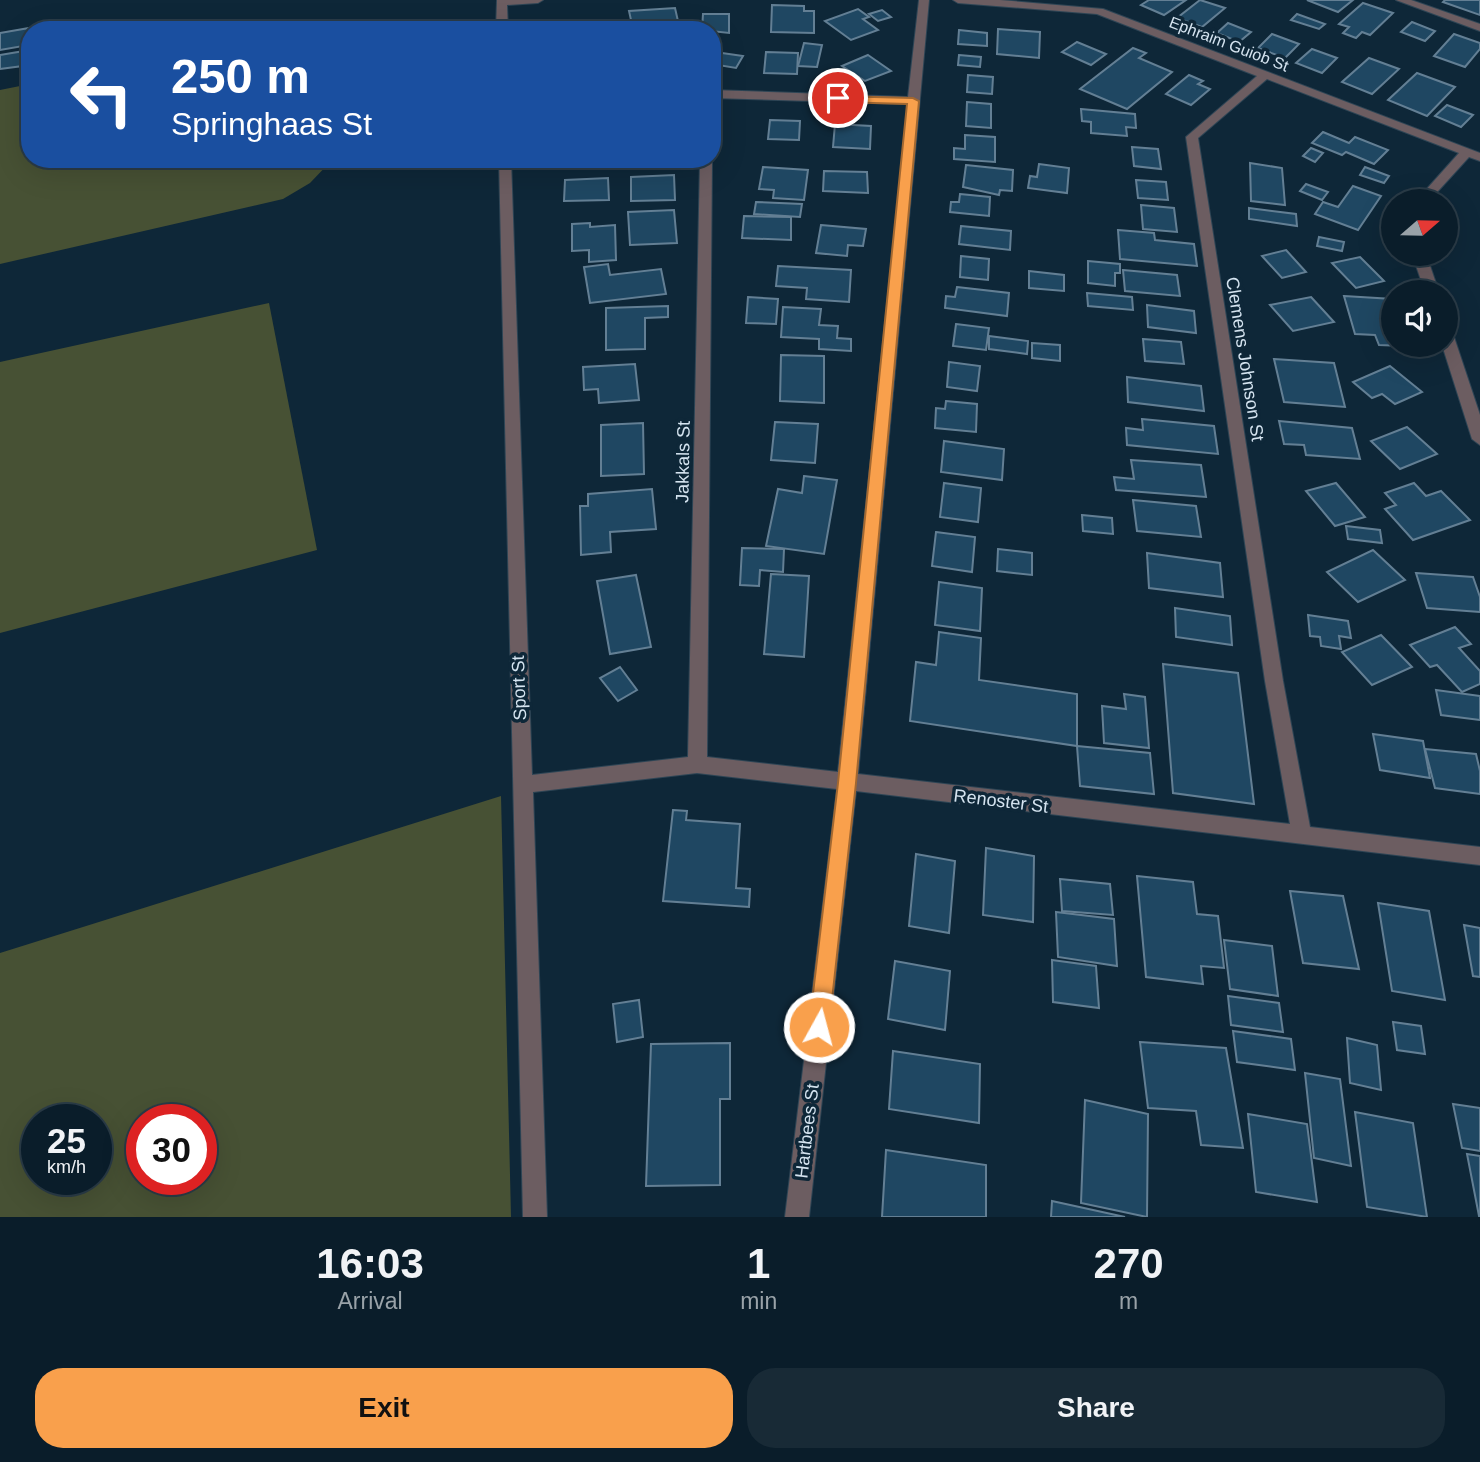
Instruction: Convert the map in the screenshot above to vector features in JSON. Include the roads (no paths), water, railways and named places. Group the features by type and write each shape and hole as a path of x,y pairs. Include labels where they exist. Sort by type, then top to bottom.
{"street":[{"path":"502,21 502,1 538,0"},
{"name":"Hartbees St","path":"797,1217 847,783 924,0"},
{"name":"Ephraim Guiob St","path":"958,0 1099,10 1474,155"},
{"path":"1401,0 1480,28"},
{"name":"Clemens Johnson St","path":"1265,75 1192,136 1275,681 1302,836"},
{"path":"721,94 913,101"},
{"path":"1436,189 1474,155"},
{"name":"Sport St","path":"505,168 535,1217"},
{"name":"Jakkals St","path":"697,764 706,168"},
{"path":"1453,357 1480,439"},
{"name":"Renoster St","path":"522,785 697,764 1480,856"}]}
